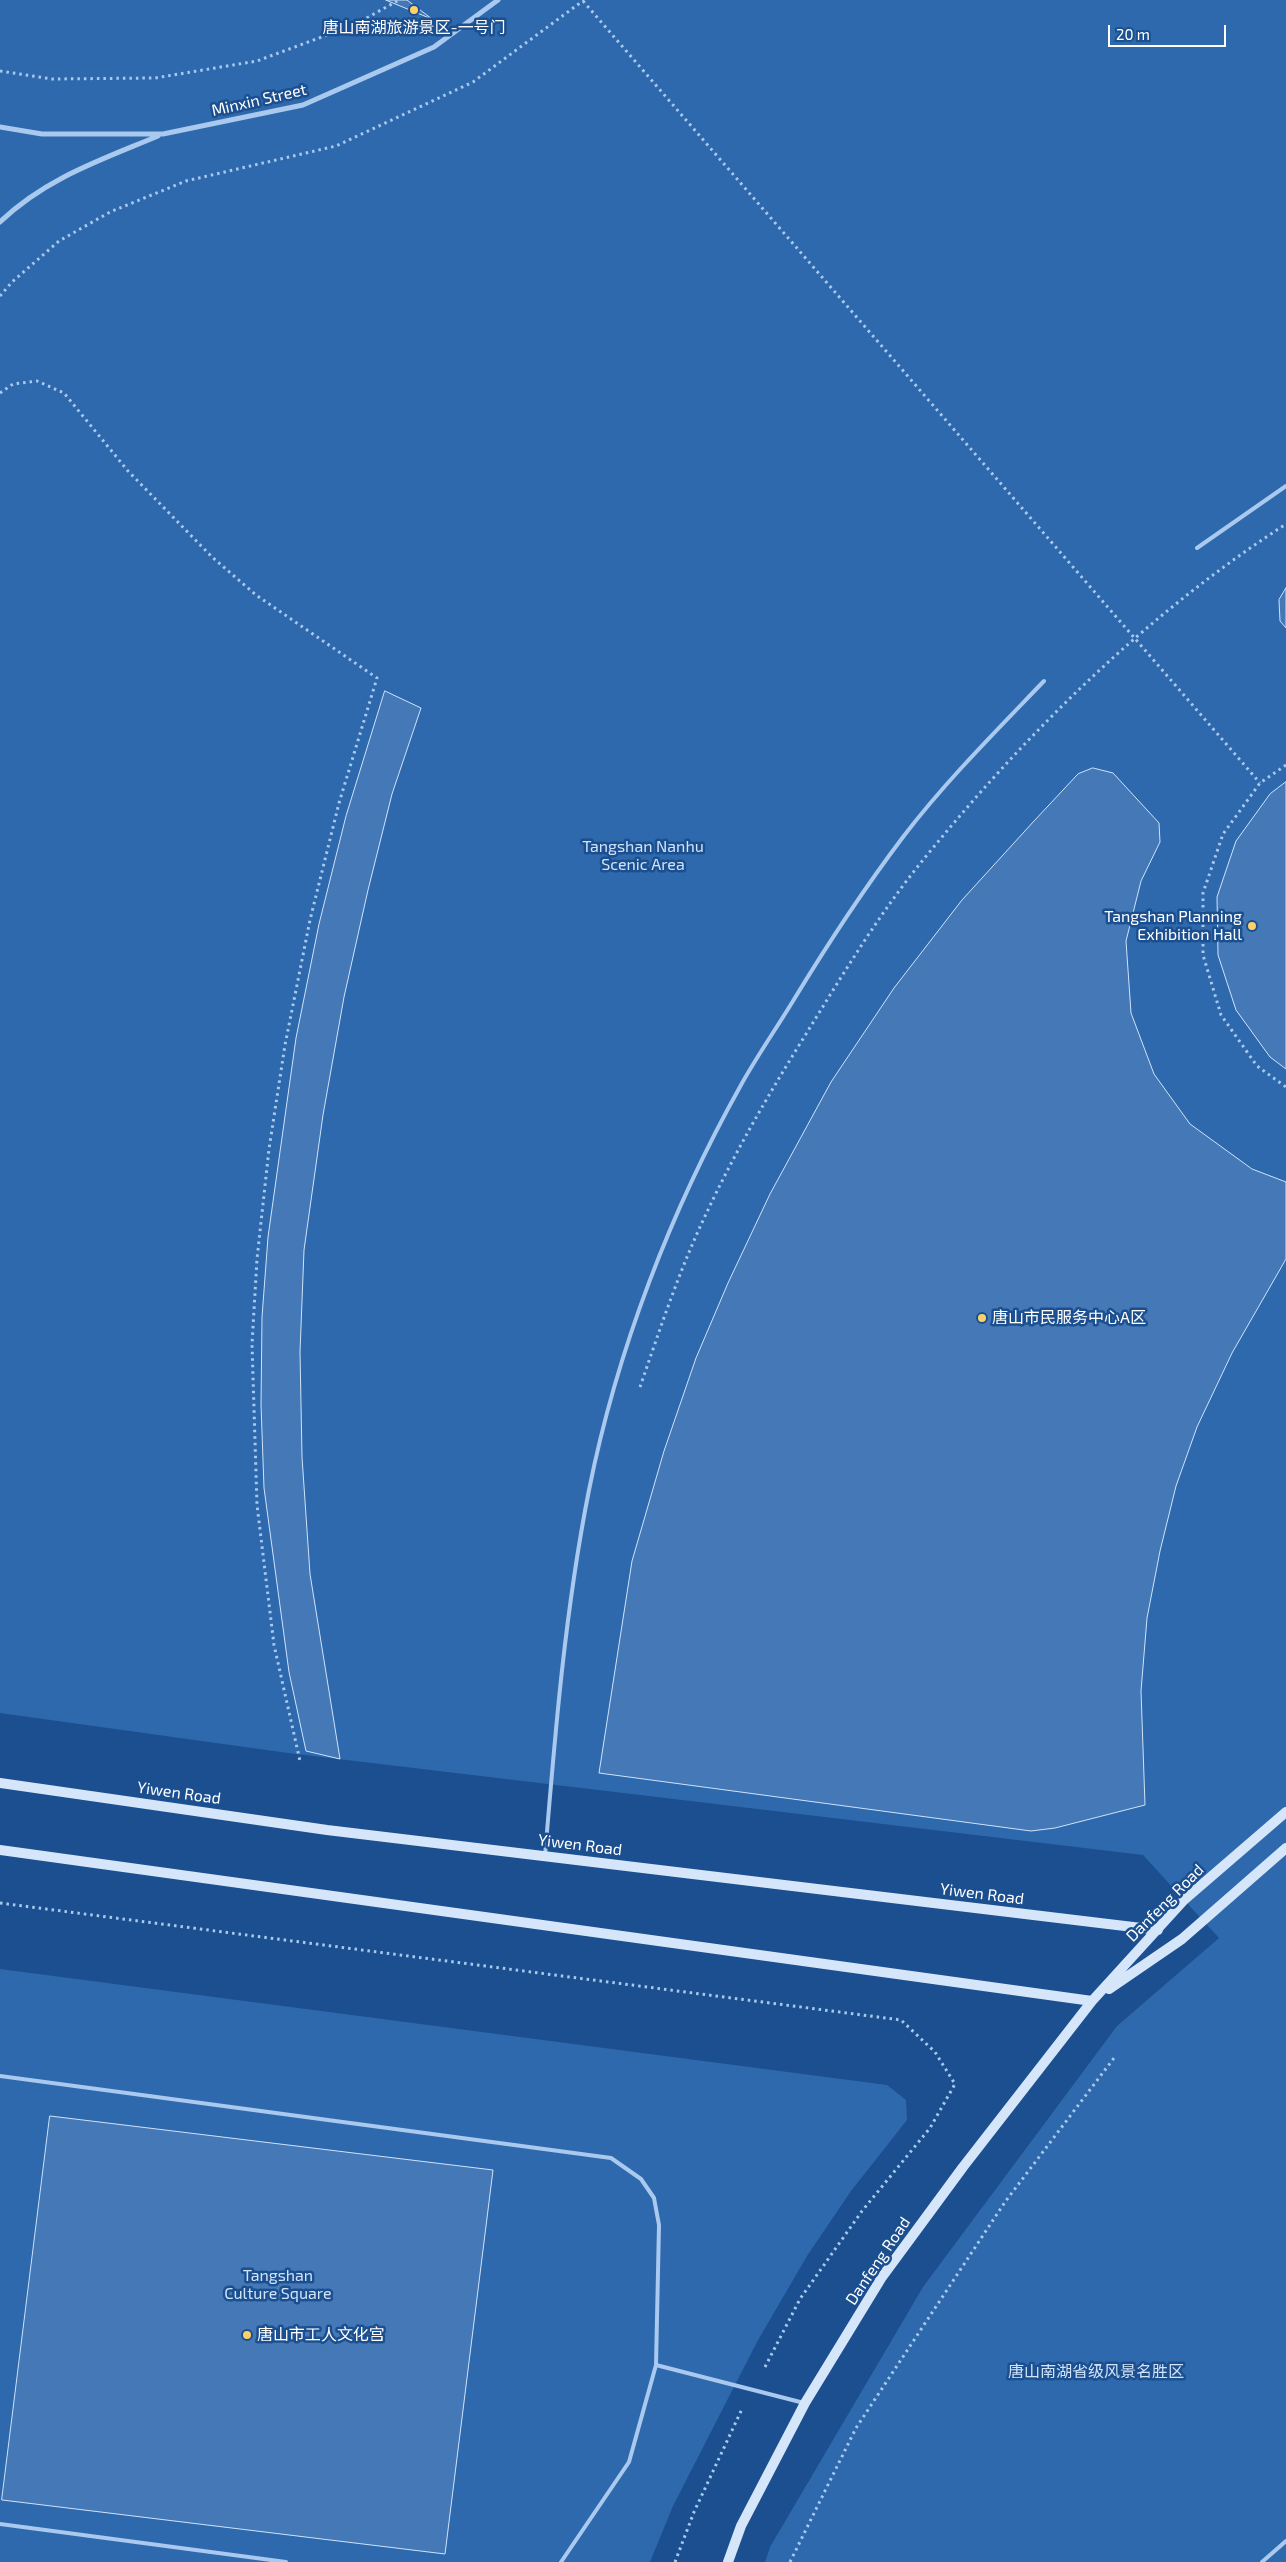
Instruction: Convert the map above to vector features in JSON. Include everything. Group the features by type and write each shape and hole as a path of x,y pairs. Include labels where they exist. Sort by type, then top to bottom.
{"main road":[{"name":"Yiwen Road","path":"0,1783 327,1830 1158,1930"},
{"name":"Danfeng Road","path":"728,2562 742,2526 805,2403 882,2277 969,2160 1092,2001 1184,1900 1286,1812"},
{"name":"Danfeng Road","path":"1092,2001 1182,1938 1286,1848"},
{"path":"0,1850 1092,2001"}],"street":[{"name":"Minxin Street","path":"0,127 42,134 163,134 303,105 434,47 498,0"},
{"path":"0,222 22,201 61,176 163,134"}],"lane":[{"path":"1198,548 1286,486"},
{"path":"546,1856 556,1713 572,1587 589,1488 618,1378 648,1288 689,1188 741,1084 853,905 905,835 994,734 1044,681"},
{"path":"0,2076 611,2158 641,2179 654,2198 659,2226 656,2365 629,2462 561,2562"},
{"path":"656,2365 805,2403"},
{"path":"0,2524 286,2562"},
{"path":"1262,2562 1286,2541"}],"path":[{"path":"0,71 52,79 155,78 257,61 354,25 399,0"},
{"path":"0,296 59,241 110,212 186,181 336,146 473,82 584,1 1260,783"},
{"path":"0,393 13,384 37,381 64,393 128,471 212,557 256,595 377,678 339,803 310,920 284,1054 269,1149 257,1259 252,1344 258,1505 274,1645 300,1761"},
{"path":"638,1395 665,1314 706,1214 759,1111 870,932 922,861 1022,746 1100,667 1177,601 1286,524"},
{"path":"1286,765 1260,783 1223,834 1203,893 1203,955 1221,1015 1257,1066 1286,1087"},
{"path":"0,1903 901,2020 935,2052 955,2084 930,2128 862,2211 800,2299 753,2390 694,2512 675,2562"},
{"path":"790,2562 856,2428 1005,2202 1114,2058"}],"green space":[{"name":"Tangshan Nanhu Scenic Area","path":"0,0 1286,0 1286,2562 765,2562 770,2547 923,2287 1117,2026 1219,1938 1143,1855 288,1753 0,1713"},
{"name":"Tangshan Culture Square","path":"0,1969 887,2085 906,2100 907,2120 851,2191 807,2256 757,2342 673,2506 650,2562 0,2562"}],"building":[{"name":"唐山南湖旅游景区-一号门","path":"386,0 407,0 432,19"},
{"path":"1286,588 1286,628 1280,621 1279,600"},
{"path":"385,691 421,708 392,794 344,997 323,1115 304,1250 300,1352 302,1457 310,1574 340,1759 306,1751 289,1672 264,1488 261,1405 262,1317 268,1237 296,1038 319,924 346,816"},
{"name":"唐山市民服务中心A区","path":"1093,768 1113,773 1159,823 1160,842 1141,881 1126,941 1131,1013 1154,1074 1190,1124 1252,1169 1286,1182 1286,1259 1232,1353 1197,1427 1176,1486 1160,1551 1147,1618 1141,1691 1145,1805 1055,1828 1031,1831 599,1773 632,1561 664,1451 696,1358 728,1283 770,1194 831,1082 894,988 962,900 1078,774"},
{"name":"Tangshan Planning Exhibition Hall","path":"1286,782 1286,1069 1270,1057 1236,1010 1218,955 1217,897 1236,841 1270,794"},
{"name":"唐山市工人文化宫","path":"50,2116 493,2170 445,2554 2,2500"}],"place":[{"name":"唐山南湖旅游景区-一号门","path":"414,10"},
{"name":"Tangshan Planning Exhibition Hall","path":"1252,926"},
{"name":"唐山市民服务中心A区","path":"982,1318"},
{"name":"唐山市工人文化宫","path":"247,2335"}],"park label":[{"name":"唐山南湖省级风景名胜区","path":"1096,2372"}]}
